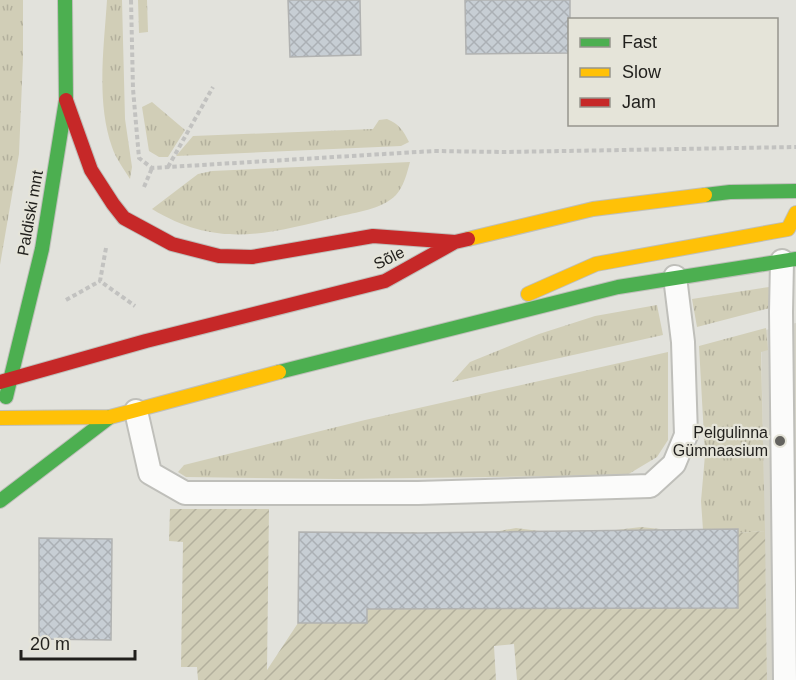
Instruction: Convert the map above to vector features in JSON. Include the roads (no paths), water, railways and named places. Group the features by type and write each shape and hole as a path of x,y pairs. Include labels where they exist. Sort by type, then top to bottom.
{"main road":[{"name":"Paldiski mnt","path":"1,421 3,376 32,297 66,100 65,0"},
{"path":"66,100 91,170 113,204 124,218 172,244 219,256 252,257 373,236 455,242"},
{"path":"795,190 796,207"},
{"name":"Sõle","path":"3,376 385,281 455,242 593,209 730,192 795,190"},
{"path":"449,328 596,264 788,228 796,213"},
{"path":"1,421 110,417 322,360 618,287 789,260"},
{"path":"3,376 28,389"},
{"path":"68,404 110,417"},
{"path":"0,501 110,417"}],"lane":[{"path":"785,680 780,312 789,260"},
{"path":"136,411 150,473 185,493 418,493 650,486 674,464 686,435 682,332 675,277"}],"place":[{"name":"Pelgulinna Gümnaasium","path":"780,441"}]}
